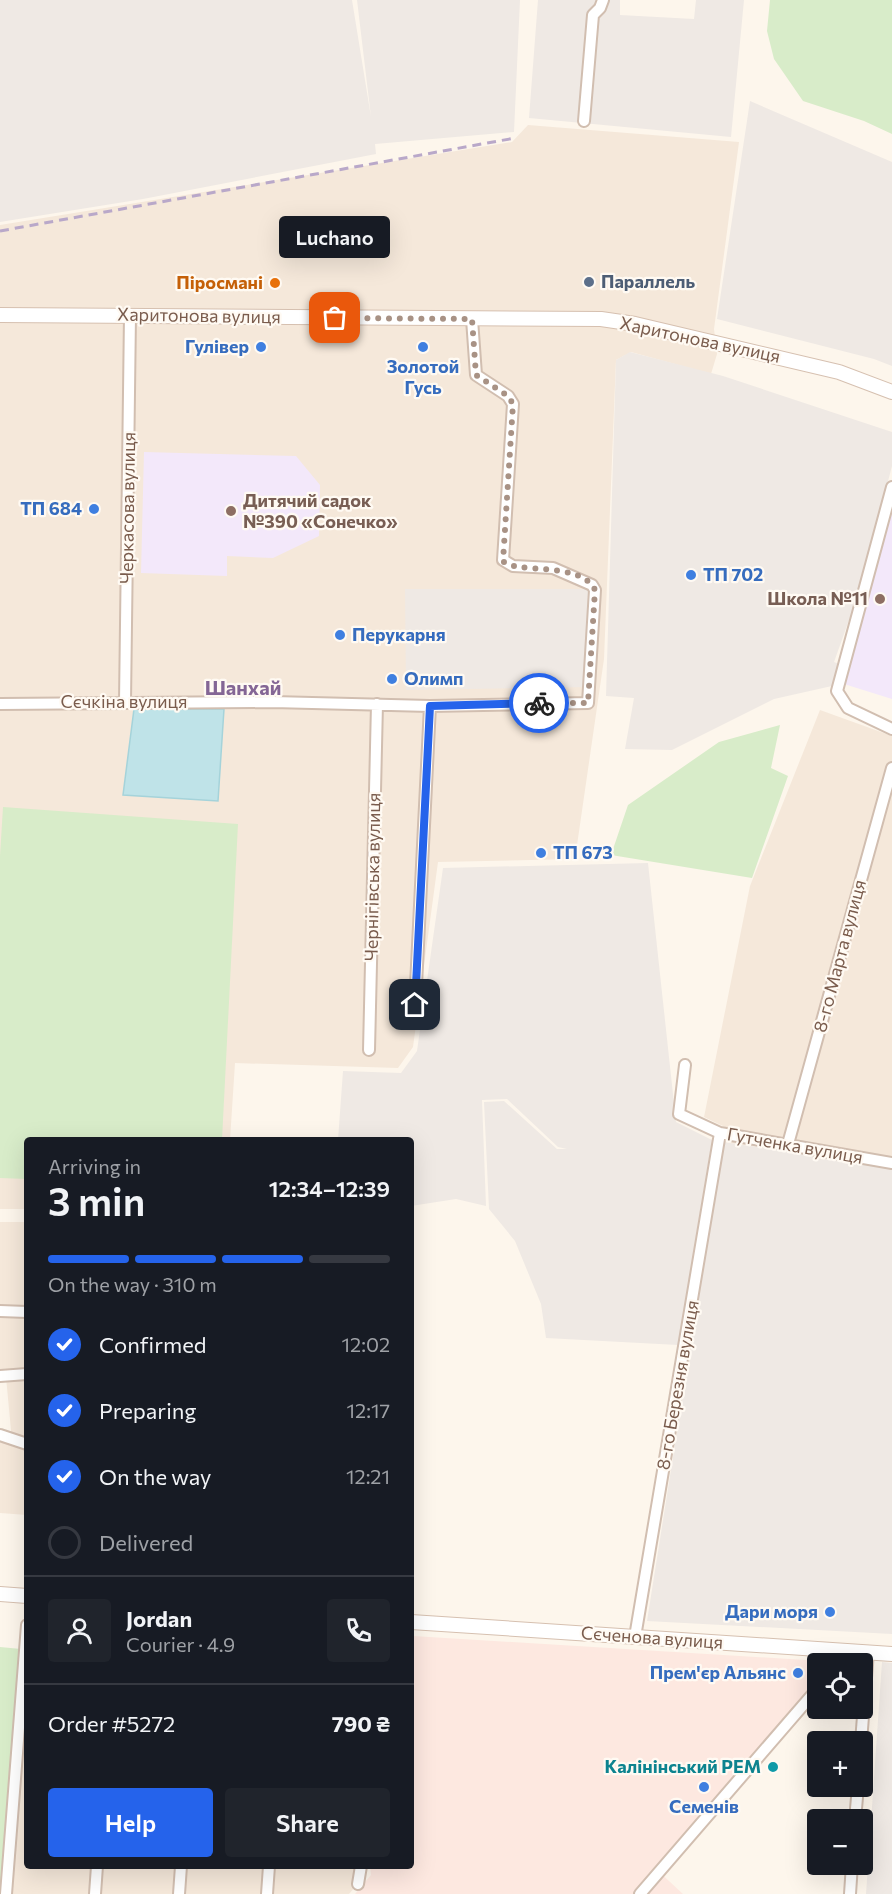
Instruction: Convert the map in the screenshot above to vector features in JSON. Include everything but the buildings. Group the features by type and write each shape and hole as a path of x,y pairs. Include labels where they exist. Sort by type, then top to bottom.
{"street":[{"path":"584,121 593,15 600,8 603,0"},
{"name":"Харитонова вулиця","path":"0,315 601,320 635,324 839,372 892,392"},
{"name":"Черкасова вулиця","path":"125,702 130,315"},
{"name":"Сєчкіна вулиця","path":"0,704 125,702 430,706 588,703 595,590 585,580 553,568 513,566 503,561 513,404 508,396 476,375 472,319"},
{"path":"892,487 837,691 848,708 892,729"},
{"name":"Чернігівська вулиця","path":"369,1050 376,704"},
{"path":"415,1005 430,706"},
{"name":"8-го Марта вулиця","path":"788,1144 892,768"},
{"name":"Гутченка вулиця","path":"685,1065 679,1114 720,1133 892,1163"},
{"name":"8-го Березня вулиця","path":"635,1636 720,1133"},
{"path":"0,1311 24,1312"},
{"path":"0,1376 24,1374"},
{"path":"0,1435 24,1443"},
{"path":"0,1594 24,1596"},
{"name":"Сєченова вулиця","path":"414,1622 635,1636 807,1654"},
{"path":"862,1731 867,1652"},
{"name":"Сєченова вулиця","path":"862,1653 892,1654"},
{"path":"6,1894 24,1663"},
{"path":"640,1894 807,1701"},
{"path":"95,1894 97,1869"},
{"path":"179,1894 181,1869"},
{"path":"267,1894 269,1869"},
{"path":"358,1884 360,1869"},
{"path":"850,1894 851,1875"}],"shaded area":[{"path":"0,0 352,0 371,117 357,0 520,0 514,132 375,144 376,154 143,199 0,222"},
{"path":"538,0 620,0 620,15 694,19 696,0 744,0 731,137 529,118"},
{"path":"750,101 892,162 892,366 874,359 717,319"},
{"name":"Шанхай","path":"528,125 739,142 714,329 717,354 711,374 631,352 616,360 604,659 575,859 438,862 413,1047 398,1068 235,1063 230,1137 24,1137 24,1209 0,1209 0,225 512,142"},
{"path":"630,352 723,376 892,432 892,466 859,592 834,662 839,664 832,686 774,699 672,750 625,749 634,698 606,696 616,360"},
{"name":"Дитячий садок №390 «Сонечко»","path":"144,452 296,456 320,485 319,536 273,558 227,556 227,576 141,573"},
{"name":"Школа №11","path":"892,513 892,699 844,684"},
{"path":"405,589 595,589 593,687 406,690"},
{"path":"820,710 892,736 892,1167 723,1142 725,1127 704,1117 750,886"},
{"path":"648,863 676,1122 712,1140 678,1345 546,1338 541,1304 515,1241 489,1209 484,1102 504,1101 557,1149 567,1149 558,1147 507,1099 482,1100 486,1206 456,1199 414,1206 414,1137 338,1137 343,1071 401,1073 417,1051 443,868"},
{"path":"723,1142 892,1167 892,1634 647,1621"},
{"path":"0,1222 24,1222 24,1515 0,1513 0,1441 12,1441 6,1377 0,1377"},
{"path":"414,1636 807,1660 807,1692 655,1868 683,1894 355,1894 371,1875 370,1869 414,1869"},
{"path":"882,1662 892,1663 892,1894 866,1894 867,1875 873,1875 873,1792"},
{"path":"24,1716 24,1869 357,1869 355,1887 349,1894 12,1894"}],"green space":[{"path":"770,0 892,0 892,134 864,121 803,101 774,59 767,31"},
{"path":"780,725 771,768 788,776 752,878 611,855 628,805 719,742"},
{"path":"3,807 238,824 222,1137 24,1137 24,1179 0,1178 0,856"},
{"path":"0,1647 21,1649 3,1894 0,1894"}],"water":[{"path":"134,709 224,709 218,801 123,795"}],"railway":[{"path":"0,231 515,138"}],"way so far":[{"path":"335,318 472,319 476,375 478,379 508,396 513,404 503,561 513,566 553,568 585,580 595,590 588,703 539,703"}],"place":[{"name":"Параллель","path":"589,282"},
{"name":"Піросмані","path":"275,283"},
{"name":"Luchano","path":"335,318"},
{"name":"Гулівер","path":"261,347"},
{"name":"Золотой Гусь","path":"423,347"},
{"name":"ТП 684","path":"94,509"},
{"name":"Дитячий садок №390 «Сонечко»","path":"231,511"},
{"name":"ТП 702","path":"691,575"},
{"name":"Школа №11","path":"880,599"},
{"name":"Перукарня","path":"340,635"},
{"name":"Олимп","path":"392,679"},
{"name":"ТП 673","path":"541,853"},
{"name":"Дари моря","path":"830,1612"},
{"name":"Прем'єр Альянс","path":"798,1673"},
{"name":"Калінінський РЕМ","path":"773,1767"},
{"name":"Семенів","path":"704,1787"}],"district":[{"name":"Шанхай","path":"243,688"}],"route":[{"path":"415,1005 430,706 539,703"}]}
